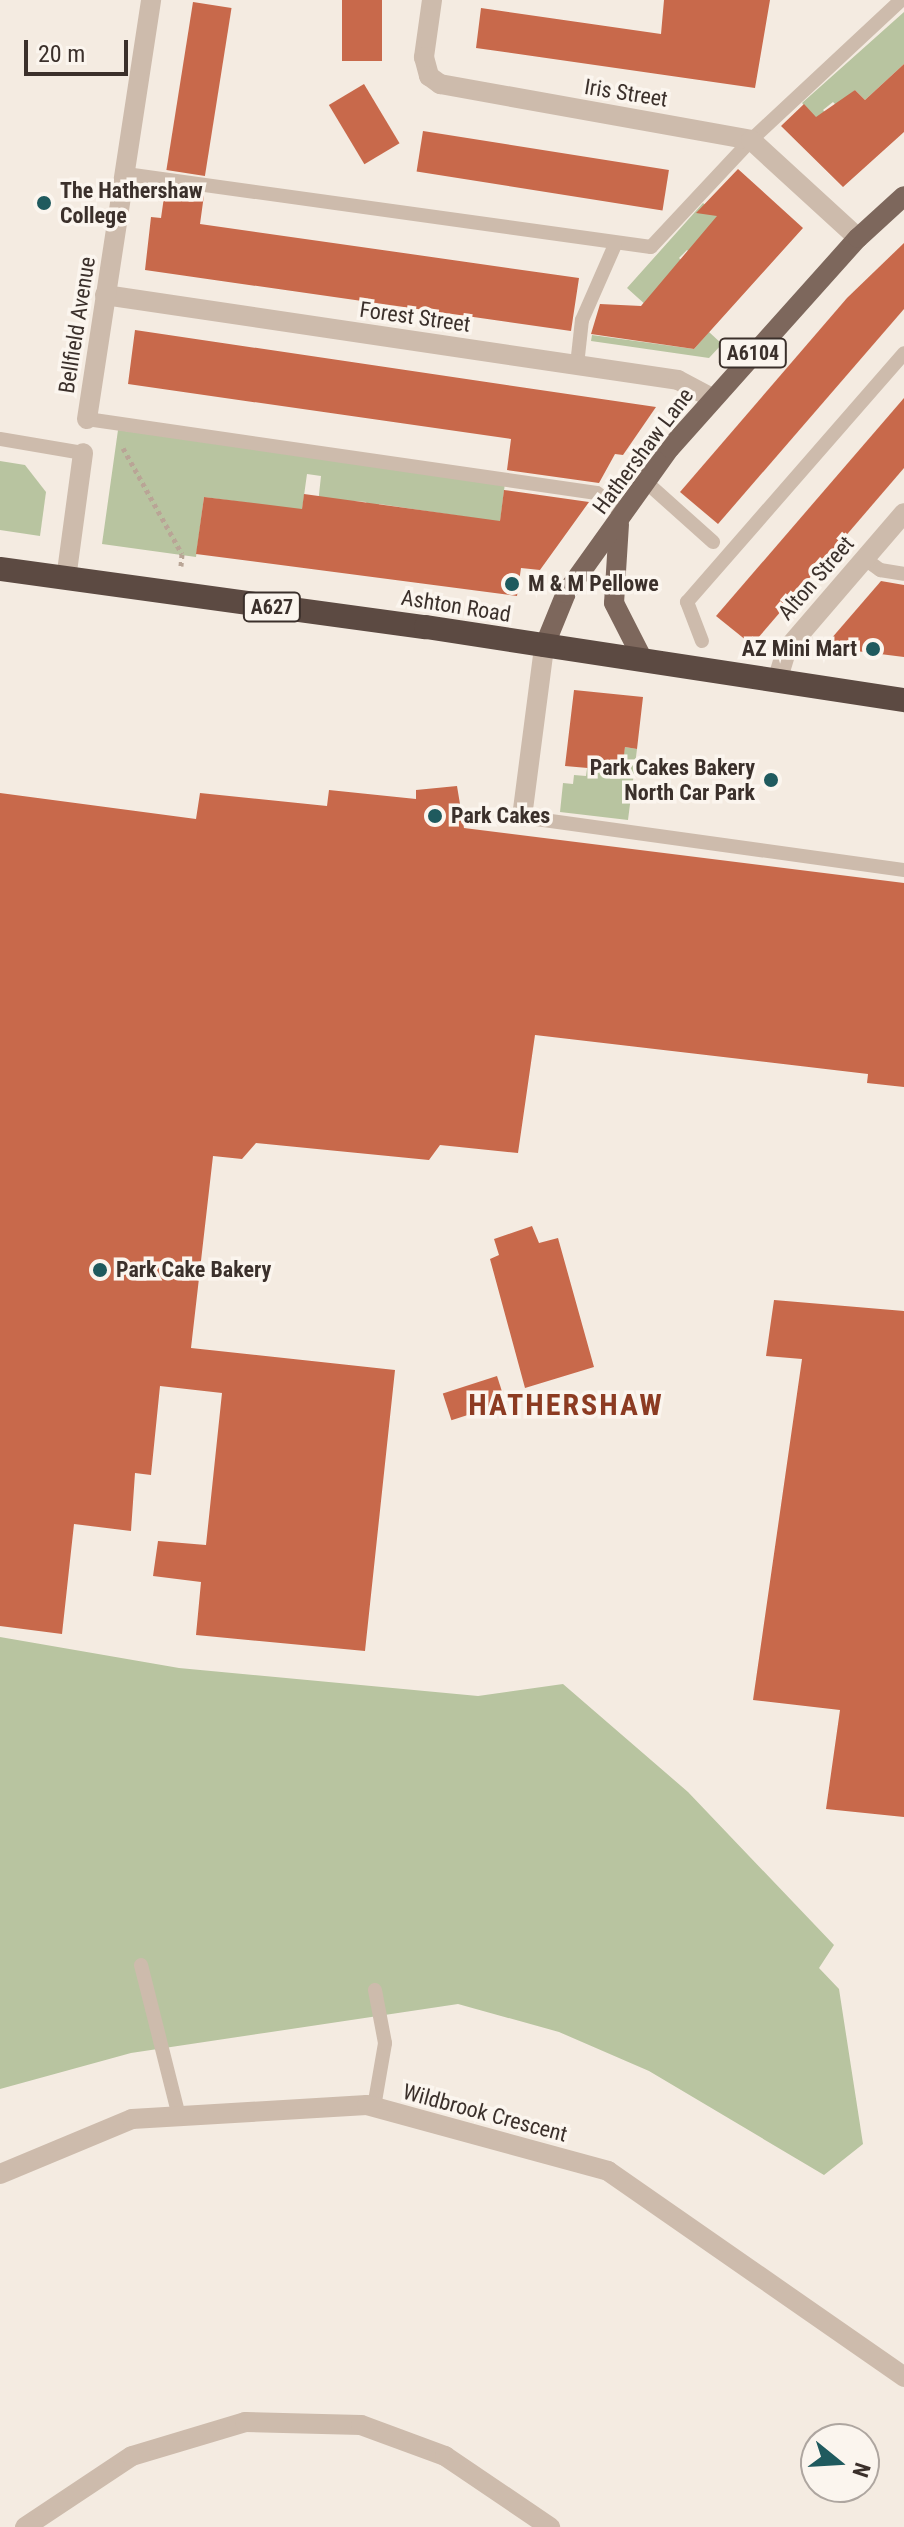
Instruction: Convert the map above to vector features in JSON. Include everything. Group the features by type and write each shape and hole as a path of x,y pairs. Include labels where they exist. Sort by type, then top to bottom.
{"highway":[{"name":"Ashton Road","path":"0,569 904,700"}],"main road":[{"name":"Hathershaw Lane","path":"544,647 566,593 622,520 646,482 713,399 858,238 904,196"},
{"path":"622,520 614,603 644,662"}],"street":[{"name":"Bellfield Avenue","path":"87,419 151,0"},
{"name":"Iris Street","path":"432,0 424,57 429,76 440,84 751,140"},
{"path":"751,140 858,238"},
{"name":"Forest Street","path":"105,295 678,380 713,399"},
{"path":"66,579 83,453"},
{"name":"Alton Street","path":"777,681 787,649 904,513"},
{"path":"522,817 544,647"},
{"name":"Wildbrook Crescent","path":"0,2174 132,2119 374,2107 608,2171 904,2377"},
{"path":"25,2527 132,2456 245,2422 361,2425 445,2456 550,2527"}],"lane":[{"path":"126,174 615,245 651,247 751,140 901,0"},
{"path":"577,365 582,320 615,245"},
{"path":"702,641 687,602 904,353"},
{"path":"87,419 597,493 622,520"},
{"path":"0,439 83,453"},
{"path":"646,482 713,542"},
{"path":"865,559 880,570 904,574"},
{"path":"522,817 904,870"},
{"path":"141,1965 179,2116"},
{"path":"374,2107 385,2043 375,1990"}],"path":[{"path":"118,439 182,554 181,566"}],"green space":[{"path":"904,12 904,64 865,100 855,90 845,99 847,116 833,102 823,110 837,125 829,132 802,103"},
{"path":"703,203 727,224 703,264 687,250 679,258 695,273 657,315 627,288"},
{"path":"709,332 722,344 709,358 591,341 592,335 694,349"},
{"path":"118,430 505,483 500,522 379,504 377,522 366,502 354,501 351,517 317,513 321,476 307,474 302,510 204,497 196,557 102,544"},
{"path":"0,461 25,465 46,492 40,536 0,530"},
{"path":"625,747 637,749 628,820 560,812 563,783 573,784 574,775 586,776 589,754 602,769 621,771"},
{"path":"0,1637 179,1668 478,1696 563,1684 688,1792 834,1945 819,1968 839,1989 863,2144 824,2175 649,2071 559,2032 458,2004 131,2053 0,2089"}],"building":[{"path":"342,0 382,0 382,61 342,61"},
{"path":"664,0 770,0 755,88 476,48 481,8 661,34"},
{"path":"193,2 232,8 205,176 166,170"},
{"path":"904,64 904,132 843,187 781,126 804,104 816,117 855,90 865,100"},
{"path":"364,84 400,143 364,164 329,105"},
{"path":"423,131 669,170 663,210 417,171"},
{"path":"738,169 803,228 694,349 591,334 600,304 641,306 717,216 696,213"},
{"path":"165,190 204,195 200,224 579,278 571,331 145,270 151,217 161,218"},
{"path":"904,243 904,309 718,524 680,492 847,298"},
{"path":"135,330 656,407 623,455 615,454 599,483 507,470 511,439 128,384"},
{"path":"904,398 904,468 752,645 716,616"},
{"path":"504,490 589,502 540,570 521,568 517,596 196,554 204,497 302,509 304,494 500,521"},
{"path":"881,581 904,585 904,657 824,647"},
{"path":"574,690 643,697 637,749 625,747 622,771 565,766"},
{"name":"Park Cake Bakery","path":"457,786 464,828 904,883 904,1087 867,1083 868,1074 535,1035 518,1153 440,1145 429,1160 256,1143 242,1159 213,1156 191,1348 395,1370 365,1651 196,1635 201,1582 153,1576 158,1541 206,1545 222,1393 160,1386 151,1475 135,1473 131,1531 74,1524 62,1634 0,1626 0,793 196,819 200,793 327,806 329,790 416,799 416,790"},
{"path":"532,1226 539,1243 558,1238 594,1367 525,1388 490,1259 499,1255 494,1239"},
{"path":"774,1300 904,1311 904,1817 826,1809 840,1710 753,1700 802,1359 766,1356"},
{"path":"497,1376 506,1403 451,1420 443,1394"}],"place":[{"name":"The Hathershaw College","path":"44,203"},
{"name":"M & M Pellowe","path":"512,584"},
{"name":"AZ Mini Mart","path":"873,649"},
{"name":"Park Cakes Bakery North Car Park","path":"771,780"},
{"name":"Park Cakes","path":"435,816"},
{"name":"Park Cake Bakery","path":"100,1270"}],"district":[{"name":"HATHERSHAW","path":"566,1405"}]}
